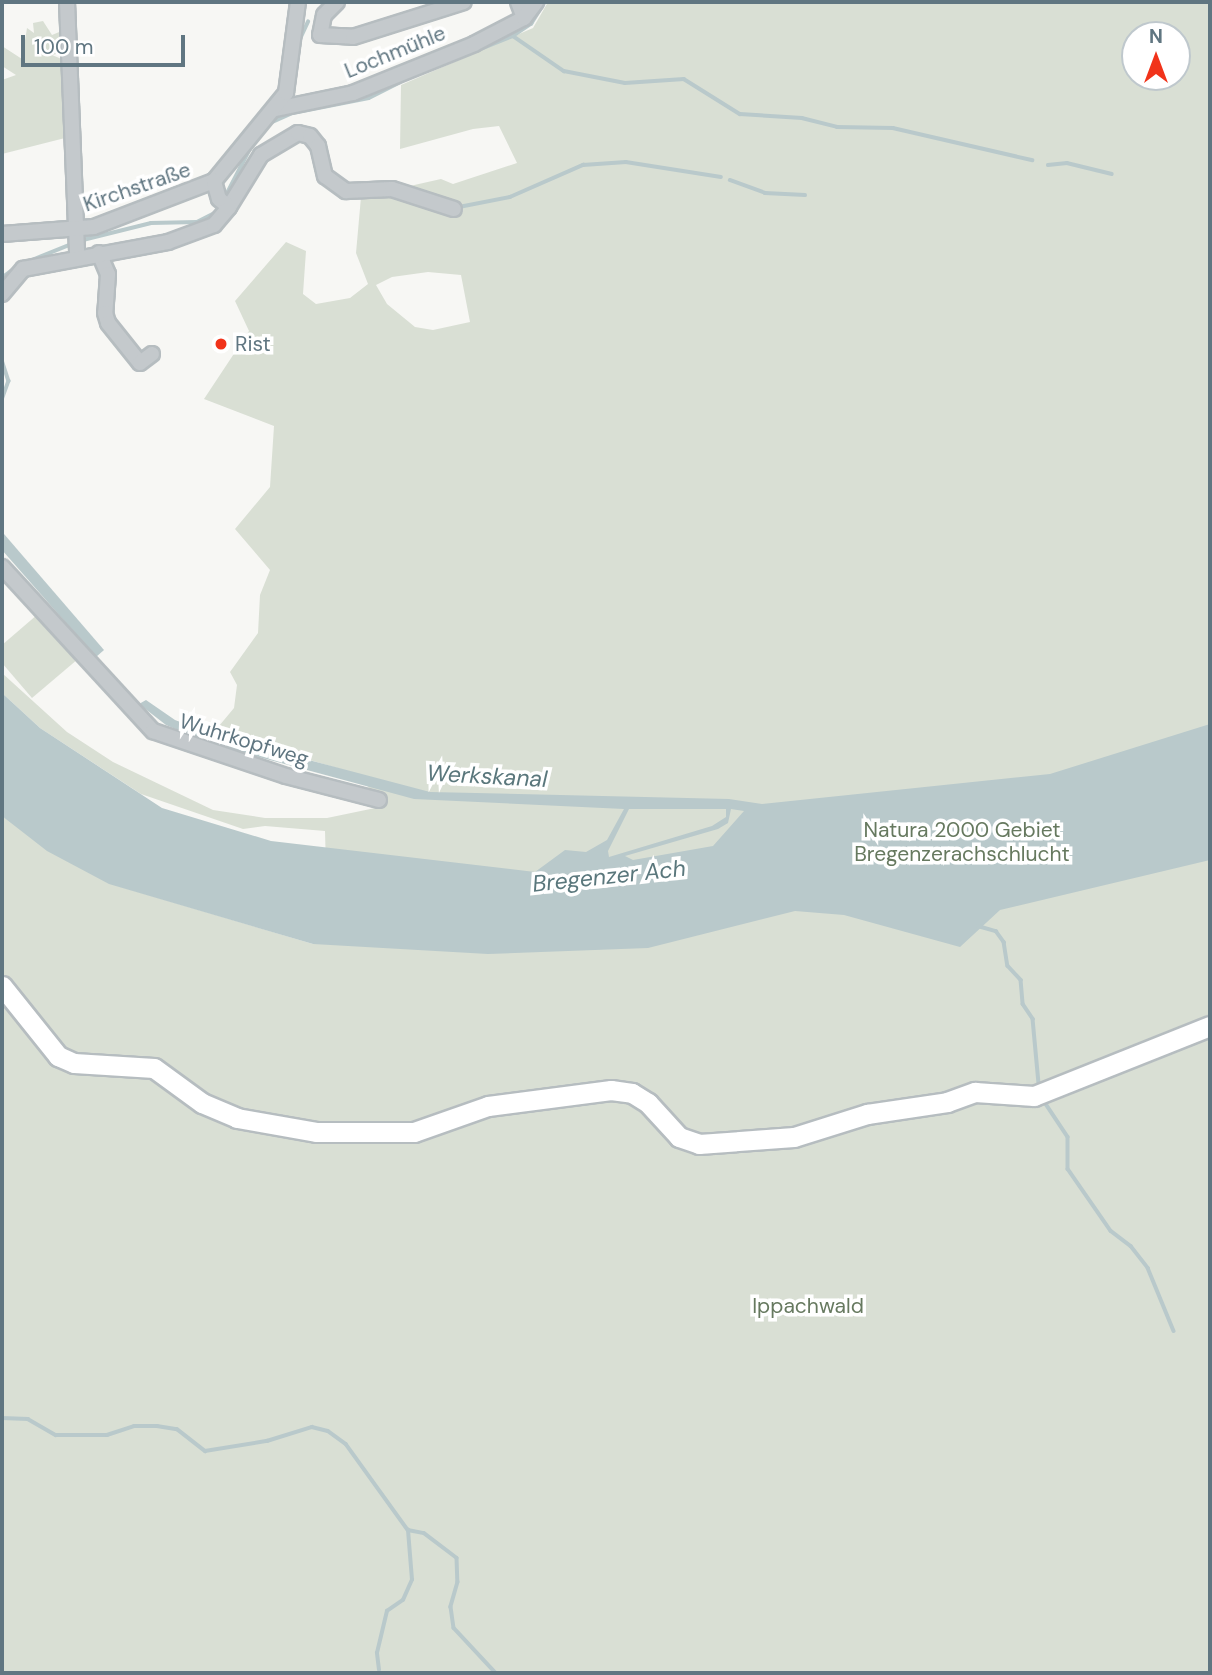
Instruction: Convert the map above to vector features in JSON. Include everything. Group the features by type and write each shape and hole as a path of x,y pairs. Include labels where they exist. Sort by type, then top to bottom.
{"street":[{"path":"67,2 73,232 77,254"},
{"name":"Kirchstraße","path":"2,234 73,232 117,221 214,181 251,132 276,109 291,76 298,2"},
{"name":"Lochmühle","path":"337,2 324,15 320,35 353,37 464,2"},
{"path":"518,2 524,18"},
{"name":"Lochmühle","path":"276,109 353,93 524,18 537,2"},
{"path":"2,294 23,269 77,254 99,253 186,235 214,225 224,203 261,155 298,133 310,136 318,146 325,176 355,193 370,187 391,189 454,209"},
{"path":"214,181 224,203"},
{"path":"99,253 108,274 105,313 108,323 140,363 152,354"},
{"name":"Wuhrkopfweg","path":"2,567 153,731 286,776 379,800"},
{"path":"2,986 58,1056 74,1063 153,1068 202,1103 237,1118 316,1132 414,1132 488,1106 611,1090 640,1098 678,1137 699,1144 794,1137 867,1114 947,1102 975,1092 1034,1096 1210,1026"}],"green space":[{"path":"548,2 1210,2 1210,1673 2,1673 2,816 118,886 313,944 328,944 325,831 265,826 243,829 141,794 40,728 2,693 2,673 67,732 113,762 213,810 265,818 327,818 380,807 361,775 214,732 234,708 237,685 230,672 258,633 260,595 270,570 235,529 270,487 274,426 204,399 249,331 235,301 286,242 306,251 303,294 316,304 350,298 368,284 356,253 361,197 441,179 453,184 517,163 499,126 473,129 400,149 401,85 533,28","holes":["428,272 461,275 470,322 433,330 415,327 387,304 376,285 392,277"]},
{"path":"43,21 52,35 64,30 64,52 52,55 64,60 65,138 2,154 2,80 16,75 2,66 2,46 22,59 27,28 34,33 33,23"},
{"path":"38,614 78,659 32,698 2,663 2,645"}],"water":[{"path":"4,534 104,650 96,657 2,550"},
{"name":"Bregenzer Ach","path":"2,693 40,728 162,808 271,841 535,872 565,850 586,852 607,840 624,809 414,799 211,744 166,725 139,704 146,700 175,720 214,735 430,792 729,799 762,804 1050,774 1210,724 1210,860 1000,910 960,947 844,915 795,911 648,948 488,954 313,944 109,884 47,851 2,816","holes":["629,809 726,809 726,817 712,826 609,857 608,851","731,809 744,811 713,846 633,860 625,856 718,829 728,823"]}],"waterway":[{"path":"416,75 513,36 531,24 545,2"},
{"path":"300,39 308,22"},
{"path":"513,36 564,71 625,83 684,79 740,114 802,118 837,127 893,128 1032,160"},
{"path":"292,91 299,47"},
{"path":"268,124 293,113 369,98 400,82"},
{"path":"224,199 251,147"},
{"path":"459,207 510,197 583,165 626,162 721,177"},
{"path":"1048,165 1067,163 1112,174"},
{"path":"730,180 765,193 805,195"},
{"path":"79,241 151,223 197,222 217,212"},
{"path":"27,262 72,244"},
{"path":"2,278 20,264"},
{"path":"2,360 9,381 2,400"},
{"path":"978,926 996,931 1004,942 1008,966 1021,980 1023,1004 1033,1019 1039,1084"},
{"path":"1044,1101 1068,1137 1068,1169 1111,1231 1131,1246 1148,1268 1174,1331"},
{"path":"2,1418 28,1419 56,1435 107,1435 134,1426 177,1429 205,1451 267,1441 312,1427 328,1431 346,1444 408,1530 424,1533 457,1558 458,1582 451,1607 454,1628 496,1673"},
{"path":"379,1670 377,1653 387,1611 403,1600 412,1580 408,1530"}],"place":[{"name":"Rist","path":"221,344"}],"water label":[{"name":"Werkskanal","path":"487,776"}],"park label":[{"name":"Natura 2000 Gebiet Bregenzerachschlucht","path":"962,842"},
{"name":"Ippachwald","path":"808,1306"}]}
